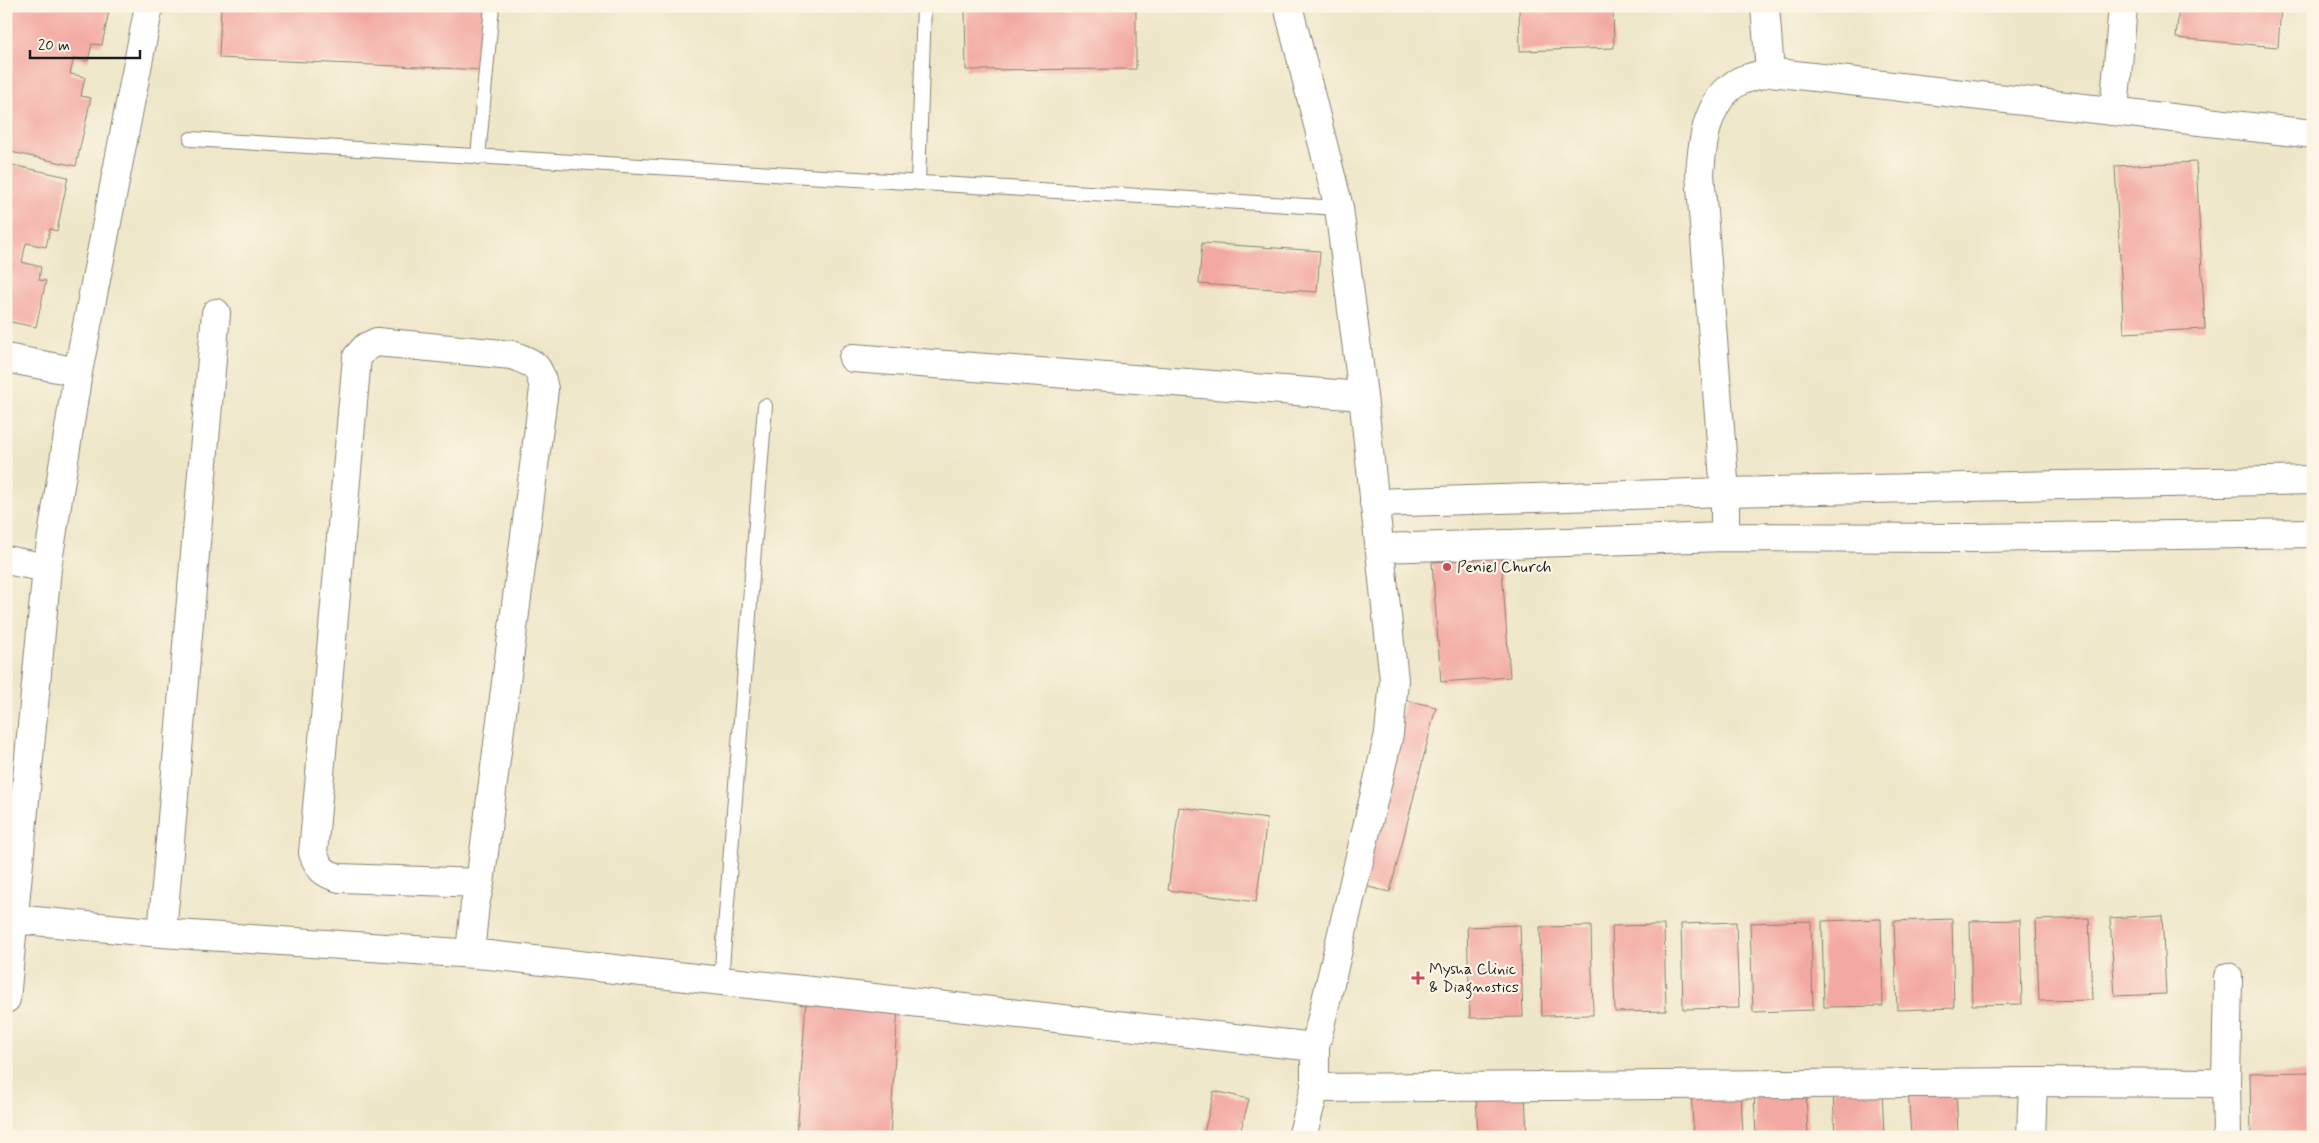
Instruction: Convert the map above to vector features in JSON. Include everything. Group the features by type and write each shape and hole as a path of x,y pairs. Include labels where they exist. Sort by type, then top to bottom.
{"street":[{"path":"6,999 46,568 78,372 149,6"},
{"path":"1288,6 1339,208 1363,396 1394,680 1389,734 1315,1047 1315,1088 1302,1137"},
{"path":"1765,6 1770,72"},
{"path":"2114,111 2123,6"},
{"path":"1725,538 1725,492 1700,174 1705,128 1720,98 1739,82 1770,72 2313,134"},
{"path":"162,933 216,314"},
{"path":"470,953 475,904 480,882 544,389 541,372 530,362 512,355 377,342 366,348 358,357 313,854 318,867 324,874 339,878 480,882"},
{"path":"6,358 78,372"},
{"path":"853,358 1363,396"},
{"path":"1374,503 1725,492 2313,480"},
{"path":"1380,548 1725,538 1972,538 2313,533"},
{"path":"6,560 46,568"},
{"path":"14,919 162,933 470,953 1315,1047"},
{"path":"2227,1137 2228,977"},
{"path":"1315,1088 1395,1089 2033,1082 2226,1083"},
{"path":"2031,1137 2033,1082"}],"lane":[{"path":"478,156 492,6"},
{"path":"918,183 924,6"},
{"path":"191,139 1339,208"},
{"path":"721,981 765,406"}],"building":[{"path":"6,6 110,6 102,45 92,44 88,61 74,58 70,74 85,77 81,96 91,98 76,166 6,151"},
{"path":"221,6 488,6 485,70 219,58"},
{"path":"965,6 1136,6 1136,69 966,70"},
{"path":"1519,6 1613,6 1614,48 1520,51"},
{"path":"2179,6 2281,6 2278,47 2176,38"},
{"path":"2196,162 2205,329 2124,333 2115,166"},
{"path":"12,165 68,177 57,231 50,229 46,247 26,243 22,262 41,267 39,280 46,281 36,327 6,321 6,192"},
{"path":"1202,243 1320,251 1317,292 1199,284"},
{"path":"1501,557 1510,677 1441,682 1432,562"},
{"path":"1405,700 1436,707 1390,892 1359,885"},
{"path":"1179,807 1267,819 1256,902 1168,890"},
{"path":"2162,915 2166,994 2115,996 2110,918"},
{"path":"2089,918 2092,1000 2039,1001 2036,920"},
{"path":"1881,919 1883,1006 1824,1007 1822,921"},
{"path":"1952,919 1954,1008 1897,1010 1894,921"},
{"path":"2020,920 2022,1004 1972,1005 1970,921"},
{"path":"1811,921 1813,1010 1753,1012 1750,923"},
{"path":"1736,922 1739,1008 1683,1009 1681,924"},
{"path":"1520,925 1523,1017 1470,1018 1467,927"},
{"path":"1664,925 1666,1011 1615,1012 1612,926"},
{"path":"1591,926 1593,1015 1542,1016 1540,927"},
{"path":"806,1000 898,1006 890,1137 797,1137"},
{"path":"2313,1072 2313,1137 2251,1137 2250,1073"},
{"path":"1956,1086 1958,1137 1911,1137 1908,1088"},
{"path":"1882,1087 1884,1137 1835,1137 1833,1090"},
{"path":"1806,1089 1808,1137 1756,1137 1754,1092"},
{"path":"1214,1091 1249,1099 1239,1137 1203,1137"},
{"path":"1741,1092 1743,1137 1694,1137 1691,1095"},
{"path":"1525,1093 1527,1137 1478,1137 1476,1095"}],"place":[{"name":"Peniel Church","path":"1447,567"},
{"name":"Mysha Clinic & Diagnostics","path":"1418,978"}]}
